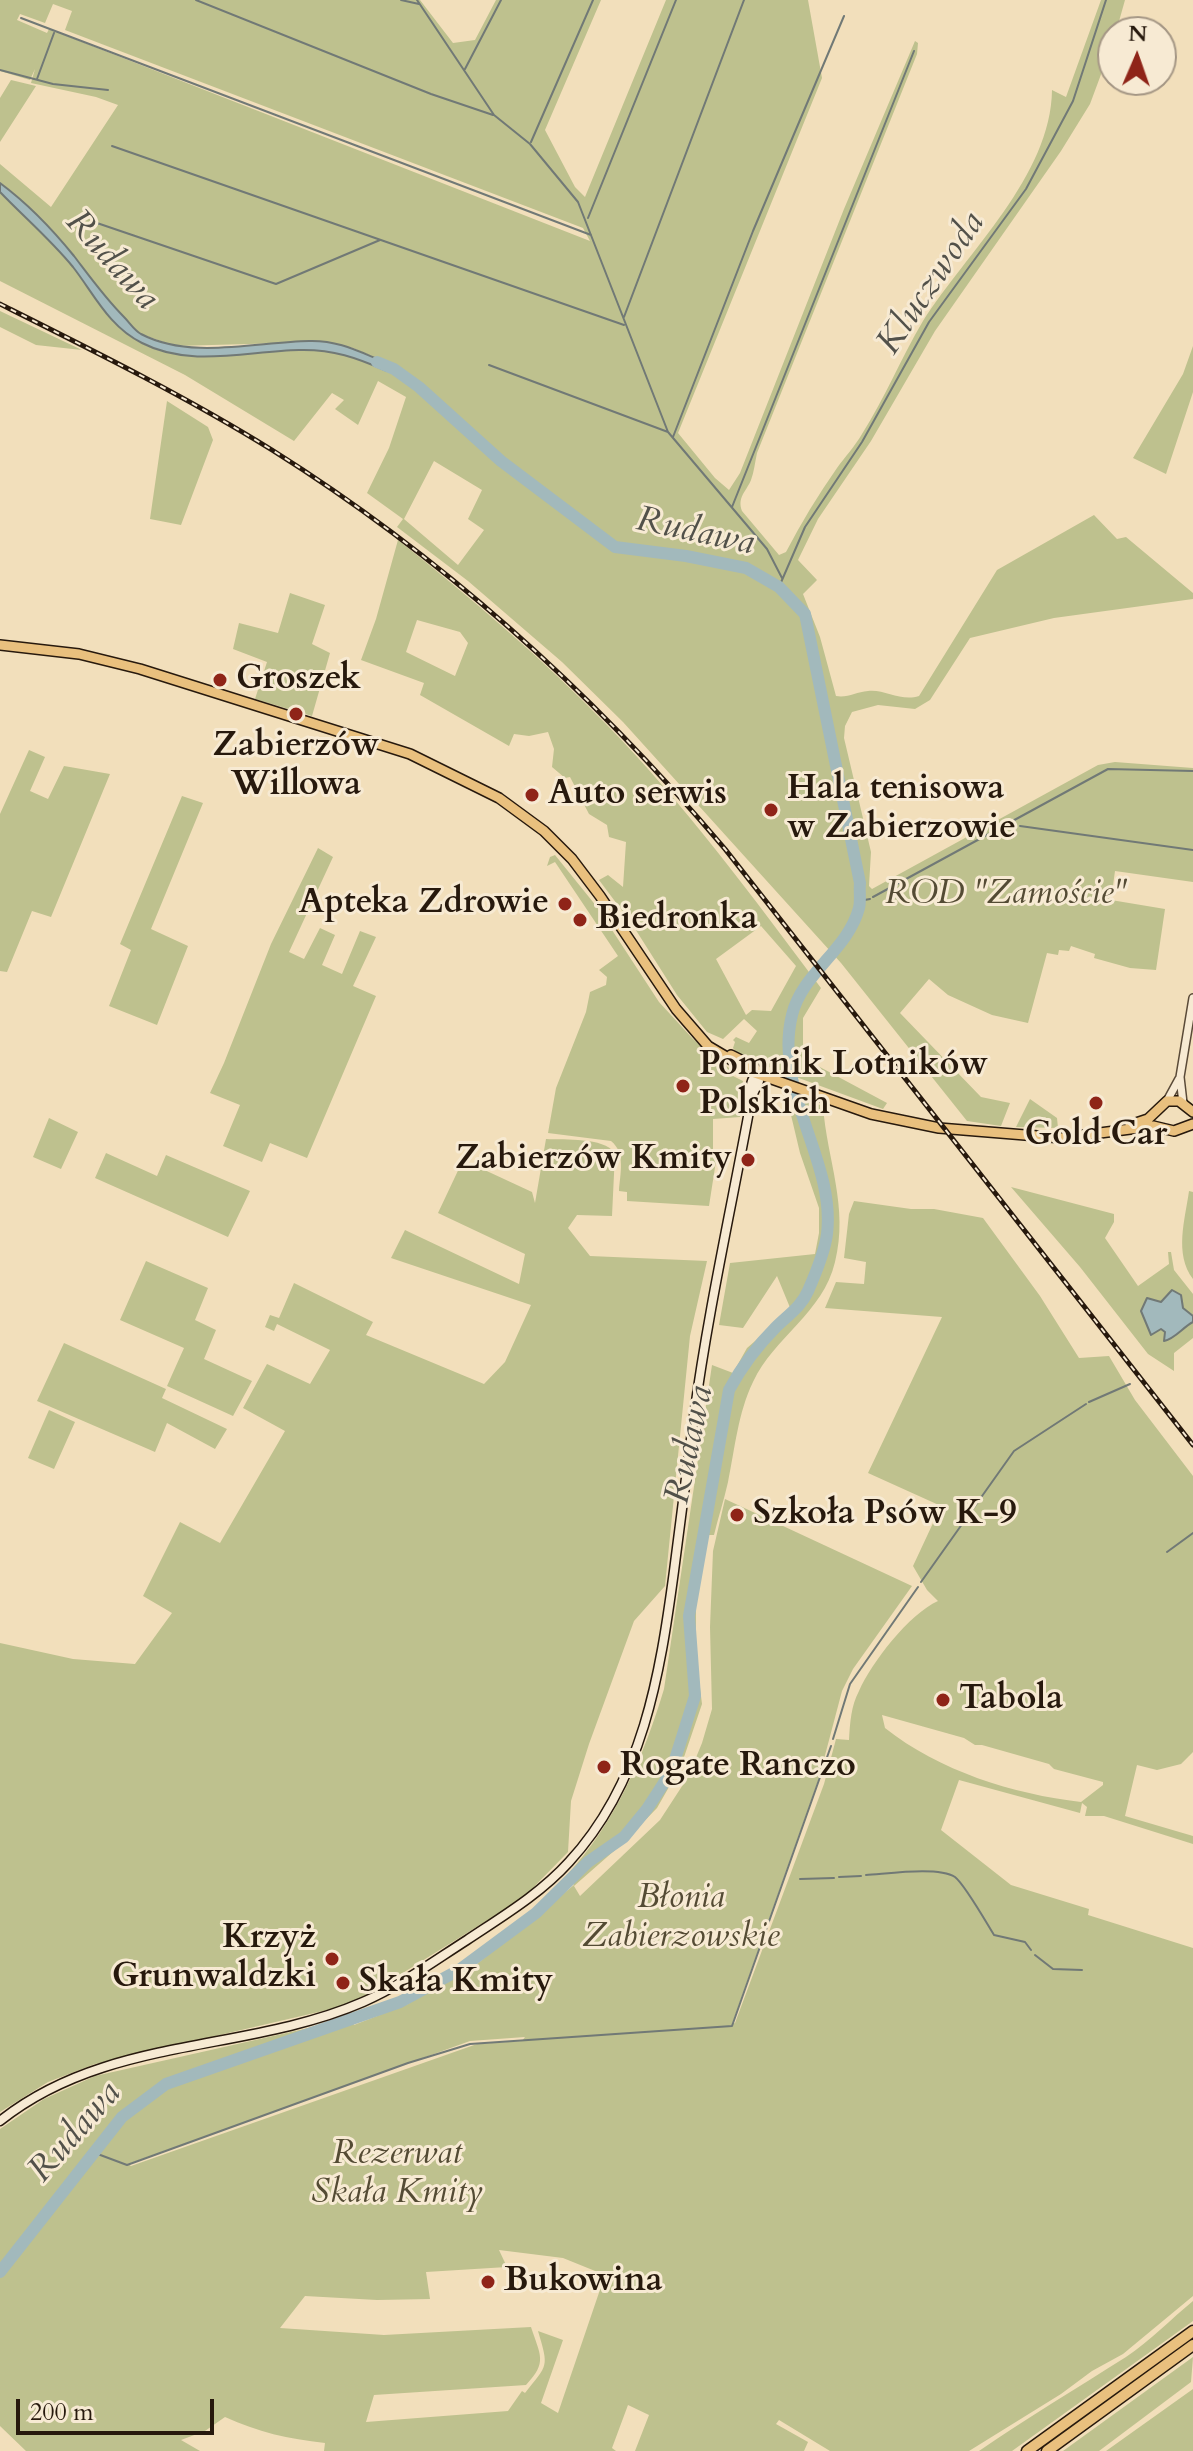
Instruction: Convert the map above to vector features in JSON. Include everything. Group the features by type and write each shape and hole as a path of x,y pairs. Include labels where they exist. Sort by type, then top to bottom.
{"highway":[{"path":"1027,2451 1193,2331"},
{"path":"1047,2451 1193,2345"}],"main road":[{"path":"0,645 79,654 123,664 410,754 499,798 536,824 572,859 676,1009 702,1038 753,1066 758,1072 871,1114 924,1126 1062,1138 1115,1130 1160,1128 1174,1131 1188,1126 1188,1108 1167,1101 1148,1119 1115,1130"},
{"path":"0,2121 50,2088 93,2070 308,2020 372,1998 520,1905 551,1881 583,1845 609,1806 628,1769 657,1685 703,1348 752,1096 750,1084 758,1072"},
{"path":"1156,1111 1155,1120 1160,1128"}],"street":[{"path":"1167,1101 1180,1077 1193,998"},
{"path":"1180,1077 1188,1108"}],"green space":[{"name":"ROD \"Zamoście\"","path":"0,0 420,0 453,43 475,40 496,0 601,0 545,130 575,187 585,197 666,0 808,0 822,78 678,433 715,478 729,490 740,473 844,209 915,41 918,43 917,54 757,453 751,480 741,498 742,511 779,555 786,552 823,488 862,434 923,321 1022,183 1038,153 1048,122 1052,90 1066,97 1101,0 1125,0 1120,16 1097,16 1097,85 1090,104 1061,151 935,331 871,441 818,519 798,560 817,580 803,594 820,637 836,696 874,691 906,697 919,696 997,570 1094,515 1117,539 1126,537 1193,593 1193,599 1054,618 970,638 930,700 915,709 878,705 852,712 845,726 844,738 871,852 869,886 872,889 1098,765 1115,762 1193,768 1193,882 1115,871 1111,900 1165,909 1156,970 1130,968 1094,958 1095,954 1071,946 1069,951 1059,950 1058,955 1047,953 1028,1023 992,1015 948,995 929,979 900,1013 981,1097 1010,1103 1001,1126 967,1121 841,963 623,722 562,662 468,581 397,527 403,519 367,493 389,448 406,397 378,381 358,425 335,409 344,400 332,393 294,441 185,375 0,281 0,192 65,257 120,328 159,351 219,356 310,349 344,355 386,371 390,364 353,348 322,342 175,346 141,334 112,307 10,190 0,183 0,164 51,207 118,105 31,83 35,69 30,80 0,71","holes":["53,4 72,11 65,30 583,228 590,241 49,29 47,33 17,20 20,14 45,23","434,461 482,490 468,519 484,530 458,565 404,519"]},
{"path":"11,80 36,86 0,142 0,98"},
{"path":"0,311 82,350 36,345 0,327"},
{"path":"1193,346 1193,392 1166,474 1133,458 1183,374"},
{"path":"167,401 208,427 213,440 181,525 150,519"},
{"path":"398,540 506,629 582,700 691,820 821,988 803,1018 803,1058 887,1103 883,1109 739,1056 733,1048 733,1040 736,1037 749,1043 757,1031 744,1019 723,1039 707,1032 677,995 632,924 599,880 608,875 623,887 626,842 609,837 607,825 589,814 570,777 565,778 552,767 554,749 548,732 529,736 514,734 509,746 420,695 424,683 361,660","holes":["417,620 460,632 468,643 455,676 406,652","761,926 796,966 771,1011 752,1010 746,1015 716,959"]},
{"path":"290,593 325,605 312,644 330,653 312,716 255,699 267,662 233,649 239,623 278,633"},
{"path":"29,750 45,757 30,791 48,799 64,766 110,774 51,917 32,911 7,972 0,971 0,814"},
{"path":"182,796 203,803 151,929 188,946 157,1025 109,1006 131,950 120,944"},
{"path":"318,848 333,857 289,952 304,959 320,928 335,935 322,965 342,974 360,931 376,937 353,986 376,996 307,1158 270,1143 262,1162 223,1146 240,1105 210,1093 271,944"},
{"path":"555,855 597,907 659,1002 693,1039 729,1068 731,1075 743,1081 740,1117 713,1119 713,1158 716,1161 709,1206 627,1201 627,1192 619,1191 619,1151 611,1141 548,1133 556,1088 586,1012 590,992 606,985 607,977 599,970 618,956 555,862 547,866 550,857"},
{"path":"786,1094 823,1106 836,1184 839,1242 829,1280 820,1296 762,1366 744,1406 714,1535 706,1535 696,1591 696,1656 702,1704 681,1766 657,1808 574,1886 580,1896 660,1820 688,1777 702,1743 712,1709 710,1627 713,1551 725,1499 912,1586 853,1669 842,1691 819,1778 732,2024 735,2023 824,1784 836,1739 849,1740 850,1721 859,1691 892,1640 915,1616 938,1601 927,1590 913,1566 941,1506 868,1473 942,1317 825,1308 836,1282 864,1284 866,1262 844,1258 849,1214 854,1201 934,1209 983,1218 1040,1296 1079,1358 1109,1356 1135,1400 1193,1476 1193,1752 1181,1764 1157,1770 1137,1765 1125,1816 1193,1836 1193,1844 1104,1816 1085,1816 1087,1807 1082,1803 1080,1813 959,1780 941,1830 1011,1885 1089,1909 1088,1915 1193,1948 1193,2296 1123,2354 969,2451 830,2451 779,2420 776,2424 808,2442 804,2451 635,2451 649,2415 628,2405 612,2448 616,2451 324,2451 325,2443 274,2434 225,2417 205,2431 181,2440 200,2451 26,2451 0,2426 0,2129 44,2099 95,2076 322,2025 351,2015 354,2025 408,2004 477,1964 574,1885 567,1875 600,1833 626,1788 664,1689 712,1365 733,1373 747,1348 791,1310 777,1276 743,1328 719,1325 730,1263 815,1254 819,1208 800,1153","holes":["882,1715 964,1738 975,1745 1049,1764 1054,1769 1103,1782 1103,1785 1081,1802 1003,1786 929,1757 885,1728","525,2037 522,2041 477,2044 131,2166 128,2164 470,2041","499,2250 563,2258 605,2275 558,2413 541,2403 563,2340 538,2331 544,2365 533,2384 525,2393 522,2391 508,2411 366,2422 374,2395 526,2385 540,2364 531,2327 384,2335 280,2328 305,2296 430,2299 426,2272 507,2267"]},
{"path":"1030,1099 1057,1118 1058,1128 1016,1127"},
{"path":"49,1118 78,1132 61,1169 33,1157"},
{"path":"546,1139 593,1142 615,1153 612,1216 577,1215 568,1228 590,1256 707,1261 690,1336 665,1586 634,1621 589,1744 571,1801 568,1852 523,1898 353,2004 95,2064 48,2082 0,2112 0,1643 73,1659 135,1664 172,1613 143,1596 180,1522 220,1543 285,1431 243,1408 267,1364 310,1384 330,1350 277,1324 274,1331 265,1327 270,1315 279,1318 294,1283 373,1322 366,1335 484,1384 505,1362 531,1305 391,1258 405,1230 519,1284 525,1254 438,1213 463,1160 532,1192 535,1203"},
{"path":"106,1153 157,1176 166,1155 250,1191 228,1237 95,1178"},
{"path":"1011,1187 1114,1214 1114,1222 1105,1238 1138,1286 1169,1264 1168,1252 1171,1252 1174,1270 1193,1294 1193,1338 1174,1353 1174,1371 1148,1354 1080,1267"},
{"path":"1189,1191 1193,1192 1193,1279 1182,1248"},
{"path":"146,1261 208,1288 195,1320 216,1330 204,1359 252,1381 233,1416 167,1386 184,1348 120,1320"},
{"path":"64,1343 166,1389 162,1398 227,1429 215,1449 167,1423 155,1452 37,1401"},
{"path":"49,1410 75,1422 54,1469 28,1458"},
{"path":"1193,2301 1193,2321 1012,2451 979,2451 1126,2357"},
{"path":"1193,2357 1191,2382 1099,2451 1063,2451"},
{"path":"1193,2389 1193,2451 1106,2451"}],"water":[{"path":"0,183 48,227 110,302 141,334 160,342 202,348 321,341 351,348 390,364 387,371 355,358 323,351 199,356 160,351 142,343 111,319 65,257 0,192"},
{"path":"1172,1290 1181,1295 1183,1308 1193,1316 1193,1322 1164,1341 1165,1332 1161,1329 1151,1335 1141,1311 1147,1298 1161,1302"}],"waterway":[{"path":"196,0 431,94 493,115"},
{"path":"401,0 419,4"},
{"path":"417,0 494,115 530,144 578,202 668,432 767,549 782,578"},
{"path":"465,69 501,0"},
{"path":"531,142 593,0"},
{"path":"588,218 676,0"},
{"path":"624,317 744,0"},
{"name":"Kluczwoda","path":"779,587 805,527 862,442 929,322 1026,189 1073,101 1106,0"},
{"path":"673,437 753,231 844,16"},
{"path":"21,18 591,235"},
{"path":"37,79 54,33"},
{"path":"732,507 914,51"},
{"path":"0,70 53,84 108,90"},
{"path":"112,146 624,325"},
{"path":"97,223 276,284 380,240"},
{"name":"Rudawa","path":"0,2272 122,2117 166,2084 400,2002 459,1970 536,1913 588,1862 624,1837 647,1809 671,1772 695,1696 689,1616 729,1390 756,1349 805,1297 826,1241 827,1207 823,1180 797,1099 788,1044 797,1000 853,923 860,905 860,883 805,614 779,587 746,568 615,547 501,461 419,387 394,369 377,362"},
{"path":"489,365 668,432"},
{"path":"873,897 1108,769 1193,771"},
{"path":"1020,826 1193,850"},
{"path":"859,901 870,899"},
{"path":"1089,1402 1130,1384"},
{"path":"921,1582 1014,1451 1086,1404"},
{"path":"1167,1552 1193,1533"},
{"path":"833,1739 850,1684 918,1587"},
{"path":"95,2153 127,2165 408,2063 470,2044 732,2026 831,1746"},
{"path":"866,1875 925,1871 955,1877 970,1895 994,1935 1025,1942 1031,1950"},
{"path":"839,1877 861,1876"},
{"path":"800,1879 834,1878"},
{"path":"1035,1955 1053,1969 1082,1970"}],"railway":[{"path":"0,304 138,374 272,450 397,536 514,632 569,683 623,736 725,849 1193,1445"}],"place":[{"name":"Groszek","path":"220,680"},
{"name":"Zabierzów Willowa","path":"296,714"},
{"name":"Auto serwis","path":"532,795"},
{"name":"Hala tenisowa w Zabierzowie","path":"771,810"},
{"name":"Apteka Zdrowie","path":"565,904"},
{"name":"Biedronka","path":"580,920"},
{"name":"Pomnik Lotników Polskich","path":"683,1086"},
{"name":"Gold Car","path":"1096,1103"},
{"name":"Zabierzów Kmity","path":"748,1160"},
{"name":"Szkoła Psów K-9","path":"737,1515"},
{"name":"Tabola","path":"943,1700"},
{"name":"Rogate Ranczo","path":"604,1767"},
{"name":"Krzyż Grunwaldzki","path":"332,1959"},
{"name":"Skała Kmity","path":"343,1983"},
{"name":"Bukowina","path":"488,2282"}],"park label":[{"name":"Błonia Zabierzowskie","path":"681,1918"},
{"name":"Rezerwat Skała Kmity","path":"397,2174"}]}
